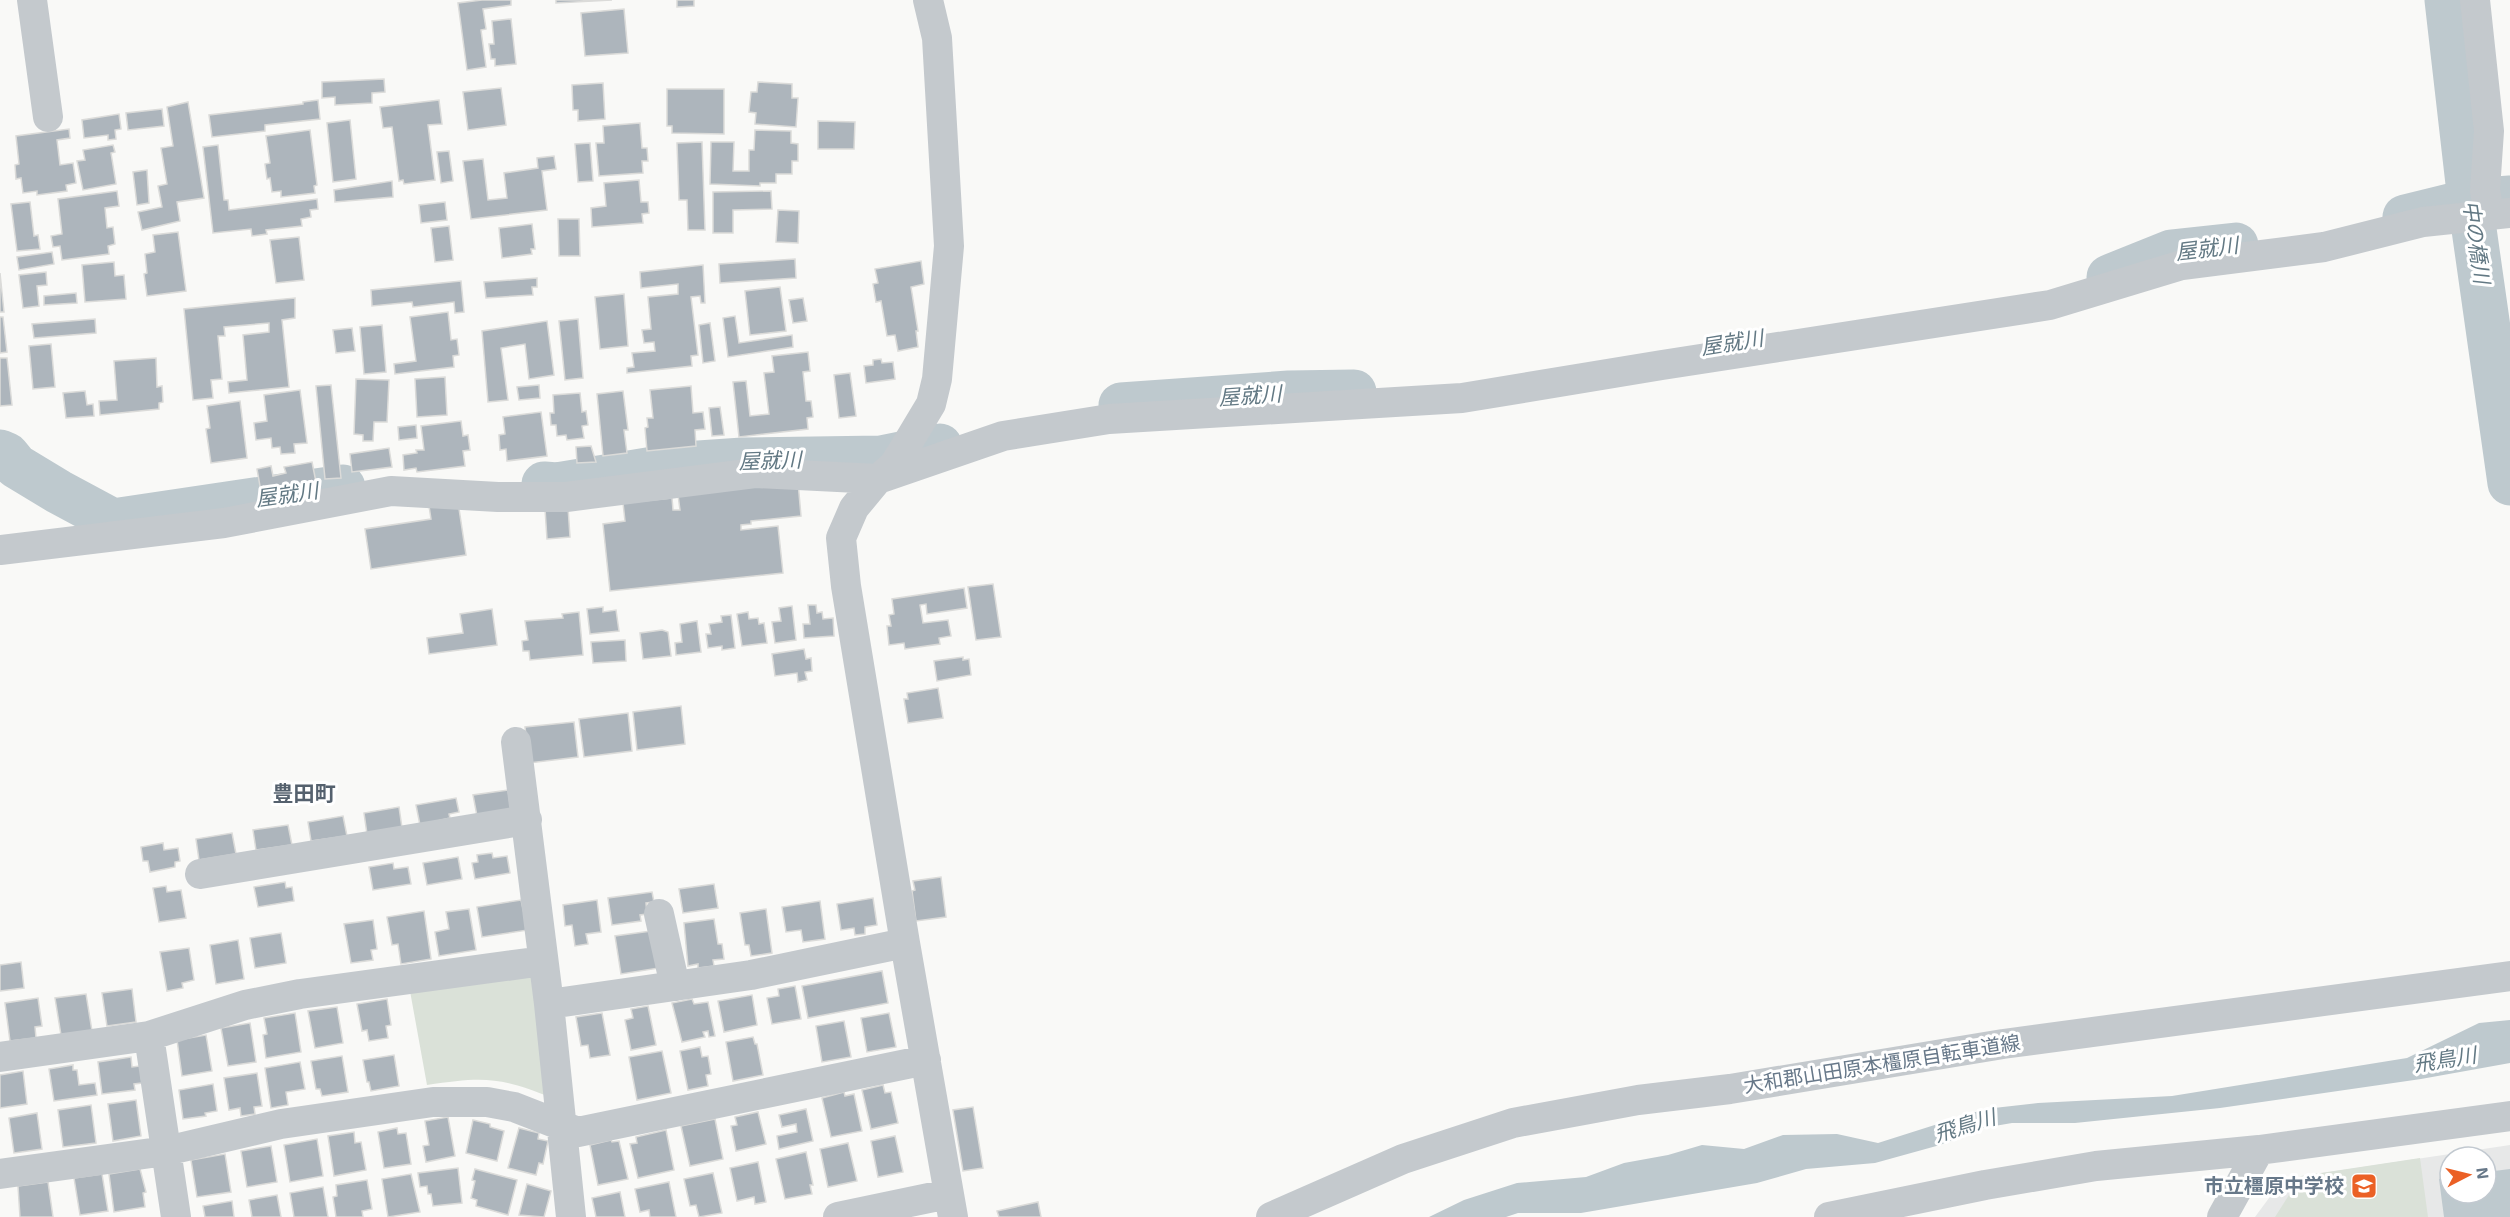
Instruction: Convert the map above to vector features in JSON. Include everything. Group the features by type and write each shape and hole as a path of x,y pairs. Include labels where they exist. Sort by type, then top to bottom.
{"street":[{"path":"32,0 48,117"},
{"path":"838,1217 950,1206 848,597 841,538 854,508 892,464 931,404 937,379 949,246 937,38 928,0"},
{"path":"0,550 224,523 391,491 498,497 566,497 754,473 892,464 1003,436 1109,419 1462,398 2050,306 2182,265 2324,247 2493,205 2489,131 2475,0"},
{"path":"516,742 549,1004 571,1217"},
{"path":"200,874 527,820"},
{"path":"659,914 675,986"},
{"path":"549,1004 751,975 905,943"},
{"path":"0,1057 149,1035 244,1005 300,994 543,961"},
{"name":"大和郡山田原本橿原自転車道線","path":"1271,1217 1403,1159 1513,1123 1638,1100 1730,1089 2003,1044 2510,976"},
{"path":"149,1035 176,1217"},
{"path":"0,1174 166,1151 280,1124 460,1100 514,1107 578,1132 926,1060"},
{"path":"1829,1217 1985,1185 2096,1166 2259,1150 2510,1116"},
{"path":"2222,1217 2259,1150"}],"shaded area":[{"path":"537,970 552,1098 518,1086 490,1080 427,1085 410,991"},
{"name":"市立橿原中学校","path":"2510,1145 2510,1217 2255,1217 2283,1179 2438,1156 2438,1205 2498,1205 2498,1147"},
{"path":"2420,1158 2428,1217 2275,1217 2301,1176"}],"water":[{"name":"飛鳥川","path":"2510,1020 2510,1063 2421,1079 2220,1108 2075,1123 2012,1123 1983,1128 1940,1145 1875,1163 1806,1169 1757,1183 1581,1213 1518,1213 1506,1217 1429,1217 1464,1200 1517,1183 1586,1177 1624,1163 1668,1155 1702,1145 1744,1149 1783,1135 1837,1134 1878,1143 1985,1109 2038,1103 2172,1096 2407,1058 2479,1023"},
{"path":"2510,1169 2510,1217 2444,1217 2442,1205 2498,1205 2498,1170"}],"building":[{"path":"511,0 511,5 483,9 486,29 481,30 486,67 467,70 458,3"},
{"path":"556,0 612,0 556,3"},
{"path":"677,0 694,0 694,6 677,7"},
{"path":"624,9 628,53 585,56 581,13"},
{"path":"511,19 516,64 495,66 495,59 491,59 489,44 494,44 492,21"},
{"path":"384,79 385,92 372,93 372,103 335,105 335,97 322,98 322,82"},
{"path":"758,82 792,84 792,98 798,98 796,127 755,124 756,113 749,112 751,92 757,92"},
{"path":"603,83 605,119 578,121 578,110 573,110 572,85"},
{"path":"501,88 506,125 468,130 463,92"},
{"path":"667,89 724,89 724,134 672,133 672,126 667,126"},
{"path":"318,100 320,119 265,125 265,131 212,137 209,115 303,104 303,102"},
{"path":"439,100 442,124 428,125 435,180 404,184 403,180 399,181 392,127 383,128 380,107"},
{"path":"188,102 204,198 177,202 180,221 142,230 138,212 162,207 158,186 167,184 161,148 173,146 167,107"},
{"path":"162,109 164,126 128,130 126,113"},
{"path":"119,114 121,129 115,130 116,139 108,140 108,135 84,138 82,120"},
{"path":"350,120 356,179 333,182 327,123"},
{"path":"818,121 855,122 854,149 818,149"},
{"path":"640,123 642,148 647,148 648,161 642,161 643,173 599,176 596,143 604,143 603,126"},
{"path":"69,129 70,138 57,140 60,165 73,163 76,183 66,185 67,191 37,195 37,191 23,193 21,178 16,179 15,165 19,164 16,136"},
{"path":"310,130 317,185 314,186 315,193 281,197 281,191 272,192 270,178 267,179 265,164 270,163 266,136"},
{"path":"755,130 791,131 791,143 798,144 798,161 792,161 792,174 776,174 776,183 760,183 760,186 710,184 711,142 734,142 733,171 749,171 749,150 754,150"},
{"path":"702,142 705,230 688,230 687,200 679,200 677,143"},
{"path":"590,143 593,181 578,182 575,144"},
{"path":"113,145 115,152 111,153 116,184 83,190 77,161 85,160 83,150"},
{"path":"218,145 224,200 228,200 229,210 317,199 318,209 310,210 311,217 301,219 302,226 266,230 267,234 252,236 251,229 213,233 203,147"},
{"path":"449,151 453,181 441,183 437,152"},
{"path":"554,156 556,169 542,171 547,210 471,219 463,161 483,159 488,200 507,198 504,173 538,168 537,158"},
{"path":"147,170 149,203 137,205 133,172"},
{"path":"639,180 641,202 648,202 649,213 642,214 643,223 592,227 591,208 606,206 604,183"},
{"path":"392,181 393,197 335,202 334,190"},
{"path":"117,191 119,206 105,208 107,228 113,227 115,244 108,246 109,254 62,260 60,246 53,247 51,236 62,234 58,199"},
{"path":"771,191 772,209 733,210 733,233 713,233 713,192"},
{"path":"30,202 34,236 38,235 40,249 17,251 11,204"},
{"path":"445,202 447,220 421,223 419,205"},
{"path":"778,210 799,211 798,243 776,242"},
{"path":"558,219 579,219 580,256 559,256"},
{"path":"532,224 535,249 531,249 532,254 502,258 499,228"},
{"path":"449,226 453,260 435,262 431,228"},
{"path":"178,232 186,291 147,296 144,274 147,273 145,254 155,252 153,235"},
{"path":"299,237 304,280 276,283 270,240"},
{"path":"52,252 54,264 19,270 17,257"},
{"path":"795,259 796,278 720,283 719,264"},
{"path":"921,261 924,284 911,287 918,331 916,331 918,347 898,351 895,335 887,336 881,301 876,302 873,284 878,283 875,269"},
{"path":"114,262 115,276 124,275 126,299 85,302 82,265"},
{"path":"703,265 705,303 701,303 700,296 691,297 698,355 691,356 692,366 627,373 627,368 634,367 632,353 655,351 654,342 644,343 642,330 651,329 648,297 678,294 678,284 641,288 640,272"},
{"path":"46,272 47,285 37,286 39,306 23,308 19,275"},
{"path":"0,273 4,312 0,312"},
{"path":"537,278 537,287 532,287 533,295 486,298 484,282"},
{"path":"461,281 464,312 455,313 454,302 413,307 412,302 372,306 371,290"},
{"path":"780,287 786,331 750,335 745,291"},
{"path":"76,293 77,303 44,305 44,296"},
{"path":"624,294 628,346 600,349 595,297"},
{"path":"295,298 295,318 282,320 289,387 229,393 228,382 247,380 243,335 269,332 269,323 224,327 225,336 218,336 222,379 211,380 213,398 193,400 184,309"},
{"path":"803,298 807,321 793,323 789,300"},
{"path":"448,312 451,340 457,339 459,355 453,356 454,367 395,374 394,364 416,361 410,317"},
{"path":"735,316 739,343 792,335 793,347 728,357 723,318"},
{"path":"0,317 3,317 7,352 0,353"},
{"path":"95,319 96,333 34,338 32,324"},
{"path":"578,319 583,378 565,380 559,321"},
{"path":"547,321 554,375 529,379 525,344 501,348 508,400 488,402 482,331"},
{"path":"710,323 715,361 703,363 699,325"},
{"path":"382,325 386,372 364,374 360,327"},
{"path":"352,328 355,351 336,353 333,330"},
{"path":"51,344 55,387 33,389 29,346"},
{"path":"808,352 810,371 803,372 806,401 811,401 813,417 807,418 808,429 739,437 733,382 746,381 750,416 769,414 764,373 774,372 772,356"},
{"path":"0,358 7,358 12,405 0,406"},
{"path":"156,358 157,387 162,386 163,402 159,403 159,409 100,415 99,401 117,400 114,361"},
{"path":"881,359 882,363 893,362 895,379 866,383 864,366 873,365 873,360"},
{"path":"850,373 856,416 839,418 834,375"},
{"path":"445,377 447,415 417,417 415,379"},
{"path":"356,379 389,380 387,422 374,422 373,441 363,441 363,435 354,434"},
{"path":"331,385 341,478 325,479 316,386"},
{"path":"539,385 540,398 519,400 517,387"},
{"path":"691,386 693,413 703,412 705,429 695,430 696,446 647,451 645,428 648,427 647,418 653,418 650,390"},
{"path":"300,390 307,443 294,444 295,453 281,454 280,447 272,448 271,438 256,440 254,423 267,421 264,395"},
{"path":"85,391 87,405 93,404 94,416 66,418 63,393"},
{"path":"623,391 628,430 624,430 627,453 603,456 597,394"},
{"path":"580,393 582,412 586,411 588,425 582,426 584,438 567,440 566,435 557,436 556,425 551,425 550,413 554,413 553,395"},
{"path":"240,401 247,458 211,463 206,429 210,428 207,406"},
{"path":"720,407 724,435 712,436 709,408"},
{"path":"541,412 547,456 507,461 506,449 500,450 499,435 505,434 503,417"},
{"path":"461,421 463,436 468,435 470,450 463,451 465,466 417,472 416,468 404,470 403,455 417,453 416,450 424,450 421,426"},
{"path":"416,425 417,438 399,440 398,427"},
{"path":"591,446 596,462 577,463 576,447"},
{"path":"389,448 392,467 352,472 350,454"},
{"path":"312,462 316,482 261,492 257,469 271,466 273,476 286,473 284,467"},
{"path":"798,482 801,516 751,521 751,524 741,525 741,530 778,526 783,573 610,591 603,524 625,521 623,503 672,498 673,510 680,510 678,495"},
{"path":"458,502 466,555 371,569 365,529 431,519 429,506"},
{"path":"568,507 570,537 547,539 545,509"},
{"path":"993,584 1001,637 976,640 968,587"},
{"path":"964,588 967,608 927,614 926,604 920,605 923,623 948,620 951,636 939,638 940,644 905,649 904,643 889,645 887,626 891,626 889,615 894,614 892,599"},
{"path":"808,605 816,605 817,613 822,612 823,619 833,618 834,636 804,638 803,624 810,624"},
{"path":"792,606 796,640 775,643 772,622 781,621 779,608"},
{"path":"603,607 603,612 616,610 619,631 590,634 587,609"},
{"path":"492,609 497,645 429,654 427,638 463,633 460,614"},
{"path":"579,612 583,655 530,660 529,651 523,651 522,641 528,640 525,621 563,618 562,614"},
{"path":"748,612 749,619 758,618 759,624 764,623 767,643 742,646 737,614"},
{"path":"731,615 735,648 722,650 722,646 708,648 706,634 711,634 709,624 722,622 721,616"},
{"path":"697,621 701,652 676,655 675,643 682,642 680,624"},
{"path":"662,630 668,632 671,656 643,659 640,633"},
{"path":"625,640 626,661 593,663 591,642"},
{"path":"804,649 806,659 811,658 812,671 805,672 807,680 798,682 797,673 775,676 772,654"},
{"path":"963,657 963,660 969,659 971,675 937,681 934,661"},
{"path":"938,688 943,718 908,723 904,699 908,699 907,693"},
{"path":"681,706 685,744 637,750 633,712"},
{"path":"628,713 632,751 584,757 579,719"},
{"path":"574,722 578,757 529,763 525,727"},
{"path":"508,790 511,811 477,816 473,795"},
{"path":"456,798 459,812 449,814 450,818 420,825 416,805"},
{"path":"399,807 402,828 367,834 364,813"},
{"path":"343,816 347,836 311,841 308,822"},
{"path":"288,825 292,845 256,850 253,830"},
{"path":"232,833 236,854 199,860 196,839"},
{"path":"163,843 164,850 178,848 180,861 175,862 175,867 150,872 148,861 143,861 141,847"},
{"path":"492,853 493,858 507,856 510,873 475,879 472,863 478,862 477,855"},
{"path":"458,857 462,879 427,885 423,863"},
{"path":"393,863 394,869 408,867 411,884 373,890 369,867"},
{"path":"941,877 946,917 916,921 913,881"},
{"path":"285,882 286,888 292,887 294,901 258,907 254,887"},
{"path":"714,884 718,908 683,913 679,889"},
{"path":"166,886 167,892 181,890 186,918 159,922 153,888"},
{"path":"652,892 654,902 646,903 647,914 640,915 641,921 612,925 608,898"},
{"path":"873,898 877,925 865,927 865,934 855,935 854,928 841,930 837,904"},
{"path":"521,900 528,930 482,937 477,907"},
{"path":"597,900 601,932 586,934 588,944 575,946 572,925 565,926 563,905"},
{"path":"820,901 825,939 803,942 801,930 786,932 782,907"},
{"path":"469,909 476,950 439,956 435,932 449,929 446,912"},
{"path":"766,909 772,953 751,956 749,945 745,945 740,913"},
{"path":"424,911 431,959 401,964 398,944 392,945 387,917"},
{"path":"714,919 718,944 722,944 724,959 713,960 714,966 698,968 698,964 688,966 684,923"},
{"path":"373,920 377,949 371,950 373,960 351,963 344,924"},
{"path":"651,931 659,968 621,974 615,936"},
{"path":"281,933 286,963 255,968 250,938"},
{"path":"238,940 244,979 216,984 210,945"},
{"path":"189,948 194,980 182,983 183,988 167,991 160,952"},
{"path":"21,962 24,988 0,991 0,965"},
{"path":"882,971 888,1003 808,1018 802,986"},
{"path":"795,986 801,1019 772,1024 767,998 779,996 778,989"},
{"path":"132,989 136,1022 107,1026 102,993"},
{"path":"86,994 92,1031 61,1035 55,998"},
{"path":"752,995 757,1025 724,1032 718,1001"},
{"path":"38,998 42,1026 35,1027 36,1038 10,1041 5,1003"},
{"path":"387,999 391,1025 386,1026 388,1038 369,1041 367,1030 362,1031 357,1004"},
{"path":"692,999 694,1004 708,1002 715,1036 709,1037 708,1031 703,1032 705,1037 682,1042 672,1003"},
{"path":"648,1006 656,1045 631,1050 625,1020 633,1018 631,1009"},
{"path":"337,1007 343,1043 315,1048 308,1011"},
{"path":"295,1013 301,1052 266,1058 263,1035 267,1034 264,1018"},
{"path":"602,1013 610,1055 590,1058 588,1045 581,1046 576,1017"},
{"path":"889,1013 896,1047 867,1052 861,1018"},
{"path":"844,1021 851,1057 822,1062 816,1026"},
{"path":"250,1023 256,1062 228,1066 221,1028"},
{"path":"206,1035 212,1071 182,1076 177,1040"},
{"path":"753,1037 757,1044 763,1075 733,1081 726,1042"},
{"path":"700,1047 702,1057 708,1056 711,1074 706,1075 708,1086 688,1090 680,1051"},
{"path":"662,1051 671,1093 637,1100 629,1057"},
{"path":"394,1055 399,1086 371,1091 363,1060"},
{"path":"342,1056 348,1092 322,1096 320,1089 316,1089 311,1061"},
{"path":"131,1057 132,1067 140,1066 142,1083 134,1084 135,1090 102,1094 98,1062"},
{"path":"300,1062 305,1089 286,1092 288,1105 271,1108 265,1068"},
{"path":"73,1065 73,1070 77,1070 79,1085 95,1083 97,1095 54,1101 49,1069"},
{"path":"23,1071 27,1104 0,1108 0,1075"},
{"path":"257,1073 262,1106 254,1107 255,1114 241,1116 240,1108 229,1110 224,1078"},
{"path":"213,1084 217,1111 205,1113 206,1116 183,1119 179,1090"},
{"path":"883,1085 885,1093 891,1092 898,1123 871,1129 862,1090"},
{"path":"844,1092 845,1096 854,1094 862,1131 831,1137 822,1098"},
{"path":"136,1100 141,1136 113,1141 108,1104"},
{"path":"91,1105 96,1143 63,1147 58,1110"},
{"path":"973,1107 983,1168 963,1171 953,1110"},
{"path":"806,1109 813,1141 779,1149 777,1136 797,1132 796,1124 782,1127 779,1115"},
{"path":"758,1112 766,1144 736,1151 731,1126 737,1125 735,1117"},
{"path":"37,1113 42,1149 14,1153 9,1118"},
{"path":"448,1117 455,1156 426,1162 423,1146 429,1145 425,1121"},
{"path":"715,1119 723,1159 690,1166 681,1126"},
{"path":"473,1120 490,1124 490,1127 504,1131 497,1161 466,1153"},
{"path":"397,1128 398,1134 406,1133 411,1164 384,1168 378,1132"},
{"path":"519,1128 539,1133 538,1139 548,1141 543,1164 539,1163 536,1175 508,1168"},
{"path":"666,1130 674,1170 638,1178 630,1144 637,1143 636,1137"},
{"path":"354,1132 355,1143 361,1142 366,1170 334,1176 328,1136"},
{"path":"895,1136 903,1172 878,1177 871,1141"},
{"path":"317,1139 323,1176 290,1182 284,1145"},
{"path":"611,1140 612,1142 619,1141 628,1179 598,1185 590,1145"},
{"path":"848,1143 857,1181 828,1187 820,1149"},
{"path":"271,1146 277,1182 247,1187 241,1151"},
{"path":"806,1152 813,1185 810,1185 812,1194 785,1199 776,1159"},
{"path":"225,1154 231,1192 197,1197 191,1160"},
{"path":"758,1162 766,1202 755,1204 754,1197 737,1201 730,1168"},
{"path":"458,1168 462,1203 433,1206 427,1186 420,1187 418,1173"},
{"path":"140,1169 146,1192 143,1193 145,1207 114,1212 109,1174"},
{"path":"475,1169 517,1180 508,1215 476,1206 477,1200 471,1198"},
{"path":"713,1173 722,1213 699,1217 696,1205 690,1206 684,1179"},
{"path":"102,1174 108,1211 80,1215 74,1178"},
{"path":"411,1174 420,1212 388,1217 382,1179"},
{"path":"367,1180 372,1209 362,1211 363,1217 336,1217 333,1197 337,1196 336,1185"},
{"path":"48,1182 53,1217 20,1217 18,1186"},
{"path":"669,1182 676,1217 650,1217 649,1210 640,1212 635,1189"},
{"path":"527,1184 551,1191 544,1217 519,1215"},
{"path":"323,1187 328,1217 294,1217 290,1193"},
{"path":"620,1192 625,1217 596,1217 592,1198"},
{"path":"277,1195 281,1217 252,1217 249,1200"},
{"path":"232,1201 234,1217 205,1217 203,1206"},
{"path":"1038,1202 1041,1217 999,1217 997,1211"}],"waterway":[{"name":"中の橋川","path":"2447,0 2470,201 2510,483"},
{"name":"屋就川","path":"2405,217 2470,201 2510,198"},
{"name":"屋就川","path":"2109,277 2171,252 2236,245"},
{"name":"屋就川","path":"1121,405 1289,393 1354,392"},
{"name":"屋就川","path":"544,484 557,485 684,464 743,460 881,458 940,446"},
{"name":"屋就川","path":"0,452 7,455 16,466 113,521 343,487"}],"place":[{"name":"市立橿原中学校","path":"2364,1186"}],"district":[{"name":"豊田町","path":"304,794"}]}
